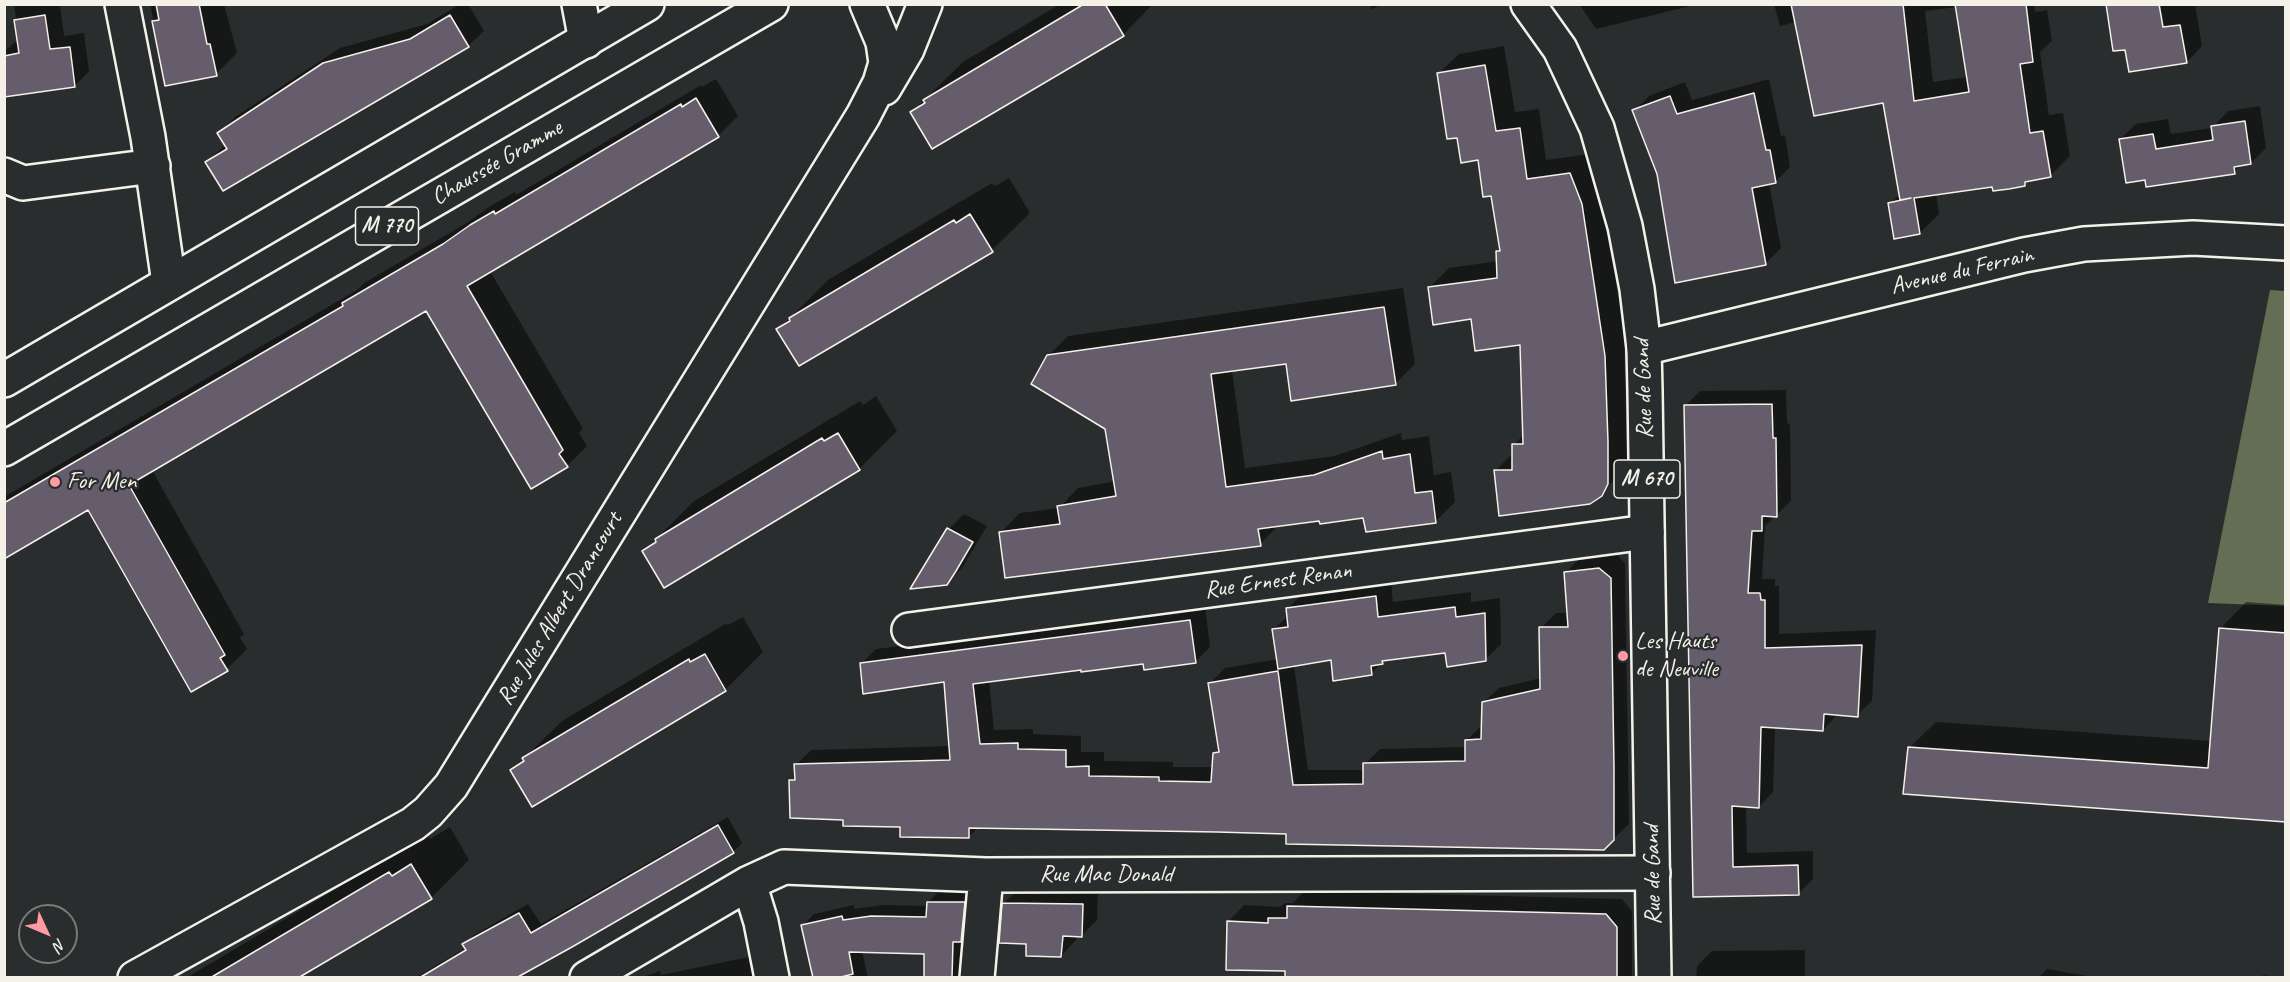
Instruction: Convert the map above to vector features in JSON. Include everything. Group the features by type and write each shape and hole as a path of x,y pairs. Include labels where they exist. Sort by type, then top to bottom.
{"street":[{"path":"122,4 153,166 169,284"},
{"path":"579,4 586,41"},
{"name":"M 770","path":"4,380 647,4"},
{"name":"Chaussée Gramme","path":"4,449 771,4"},
{"name":"Rue Jules Albert Drancourt","path":"135,978 413,824 441,799 471,756 863,116 880,83 886,63 883,42 867,4"},
{"name":"Rue Jules Albert Drancourt","path":"863,116 882,91 907,49 925,4"},
{"name":"Rue de Gand","path":"1528,4 1560,49 1598,128 1625,226 1637,289 1644,348 1654,978"},
{"path":"4,175 23,183 153,166"},
{"name":"Avenue du Ferrain","path":"1644,348 2024,255 2084,244 2193,238 2286,243"},
{"name":"Rue Ernest Renan","path":"909,630 1647,532"},
{"name":"Rue Mac Donald","path":"587,978 749,883 784,867 986,875 1653,873"},
{"path":"977,978 986,875"},
{"path":"749,883 761,922 772,978"}],"green space":[{"path":"2270,290 2285,291 2285,606 2208,603"}],"building":[{"path":"156,4 199,4 207,44 210,44 217,76 165,86 152,21 159,20"},
{"path":"1084,4 1105,4 1124,36 932,149 910,112 925,103 923,100"},
{"path":"1791,4 1903,4 1914,101 1969,92 1955,4 2026,4 2033,62 2020,64 2030,133 2043,131 2051,177 2025,182 2025,186 2009,189 1993,191 1992,187 1914,198 1920,234 1894,239 1888,203 1911,198 1900,200 1883,103 1814,116"},
{"path":"2106,4 2159,4 2163,27 2180,25 2187,63 2129,72 2125,50 2113,51"},
{"path":"45,15 50,49 70,47 75,87 4,97 4,56 19,53 14,20"},
{"path":"450,15 469,47 223,191 205,162 227,149 217,133 323,63 410,39"},
{"path":"1485,65 1496,131 1520,128 1527,179 1570,173 1582,204 1605,356 1608,442 1608,484 1602,496 1590,504 1499,516 1494,470 1512,470 1512,444 1523,444 1520,345 1475,351 1471,319 1433,325 1428,287 1497,278 1496,251 1500,251 1491,196 1483,197 1478,160 1461,163 1457,138 1447,139 1437,73"},
{"path":"1754,93 1766,150 1770,150 1776,183 1752,188 1766,265 1675,283 1657,174 1632,110 1670,96 1677,114"},
{"path":"696,98 719,137 467,286 563,450 559,454 568,467 531,489 426,311 129,485 225,655 220,658 228,671 191,692 88,510 4,559 4,503 343,306 342,303 443,244 470,225 494,211 495,214 681,104 682,107"},
{"path":"2245,121 2251,164 2234,167 2235,174 2146,187 2145,180 2126,183 2119,139 2153,134 2156,149 2213,140 2211,126"},
{"path":"970,214 993,252 799,366 776,329 790,321 789,318 954,220 956,223"},
{"path":"1384,307 1396,385 1291,401 1286,364 1211,374 1226,487 1314,475 1382,451 1383,459 1410,454 1415,493 1432,491 1436,523 1366,532 1363,518 1320,524 1319,521 1258,529 1261,546 1005,578 999,532 1060,524 1057,506 1116,496 1105,429 1031,384 1047,355"},
{"path":"1772,404 1773,438 1776,438 1777,517 1762,516 1762,531 1752,531 1748,593 1760,593 1761,600 1765,600 1765,648 1862,645 1858,717 1824,714 1823,731 1761,727 1759,808 1732,806 1733,867 1798,865 1799,895 1693,897 1684,405"},
{"path":"838,433 860,470 664,588 642,551 656,542 655,539 822,438 824,441"},
{"path":"947,528 973,542 956,571 947,585 910,589"},
{"path":"1599,568 1611,578 1614,840 1604,850 1286,844 1286,834 1217,832 969,828 969,838 900,837 900,827 843,826 843,820 790,818 789,780 795,780 794,764 950,760 944,682 863,694 860,663 1190,620 1196,663 1144,670 1143,664 973,684 980,744 1018,743 1018,749 1066,750 1066,767 1089,766 1089,776 1159,777 1159,781 1211,782 1213,753 1219,752 1208,683 1278,671 1293,785 1363,784 1363,763 1465,761 1465,740 1481,739 1482,702 1540,689 1539,627 1568,627 1564,572"},
{"path":"1376,596 1378,617 1455,607 1456,617 1485,613 1486,661 1447,667 1445,653 1382,661 1383,664 1371,666 1372,675 1333,681 1331,660 1278,669 1272,629 1288,627 1286,608"},
{"path":"2219,628 2286,633 2286,822 1903,794 1908,747 2208,768"},
{"path":"705,654 726,691 532,807 510,770 524,761 522,758 689,659 690,662"},
{"path":"718,825 734,853 516,978 419,978 466,950 462,944 519,913 531,933"},
{"path":"411,864 432,899 298,978 210,978 389,872 392,876"},
{"path":"927,902 965,902 961,942 953,942 952,978 924,978 924,954 849,952 853,974 837,978 813,978 801,925 842,916 843,920 871,916 926,917"},
{"path":"1002,903 1083,904 1082,937 1063,936 1061,957 1026,956 1026,944 999,943"},
{"path":"1287,906 1606,914 1617,927 1617,978 1285,978 1285,971 1226,970 1227,921 1268,923 1268,918 1287,918"}],"place":[{"name":"For Men","path":"55,482"},
{"name":"Les Hauts de Neuville","path":"1623,656"}]}
